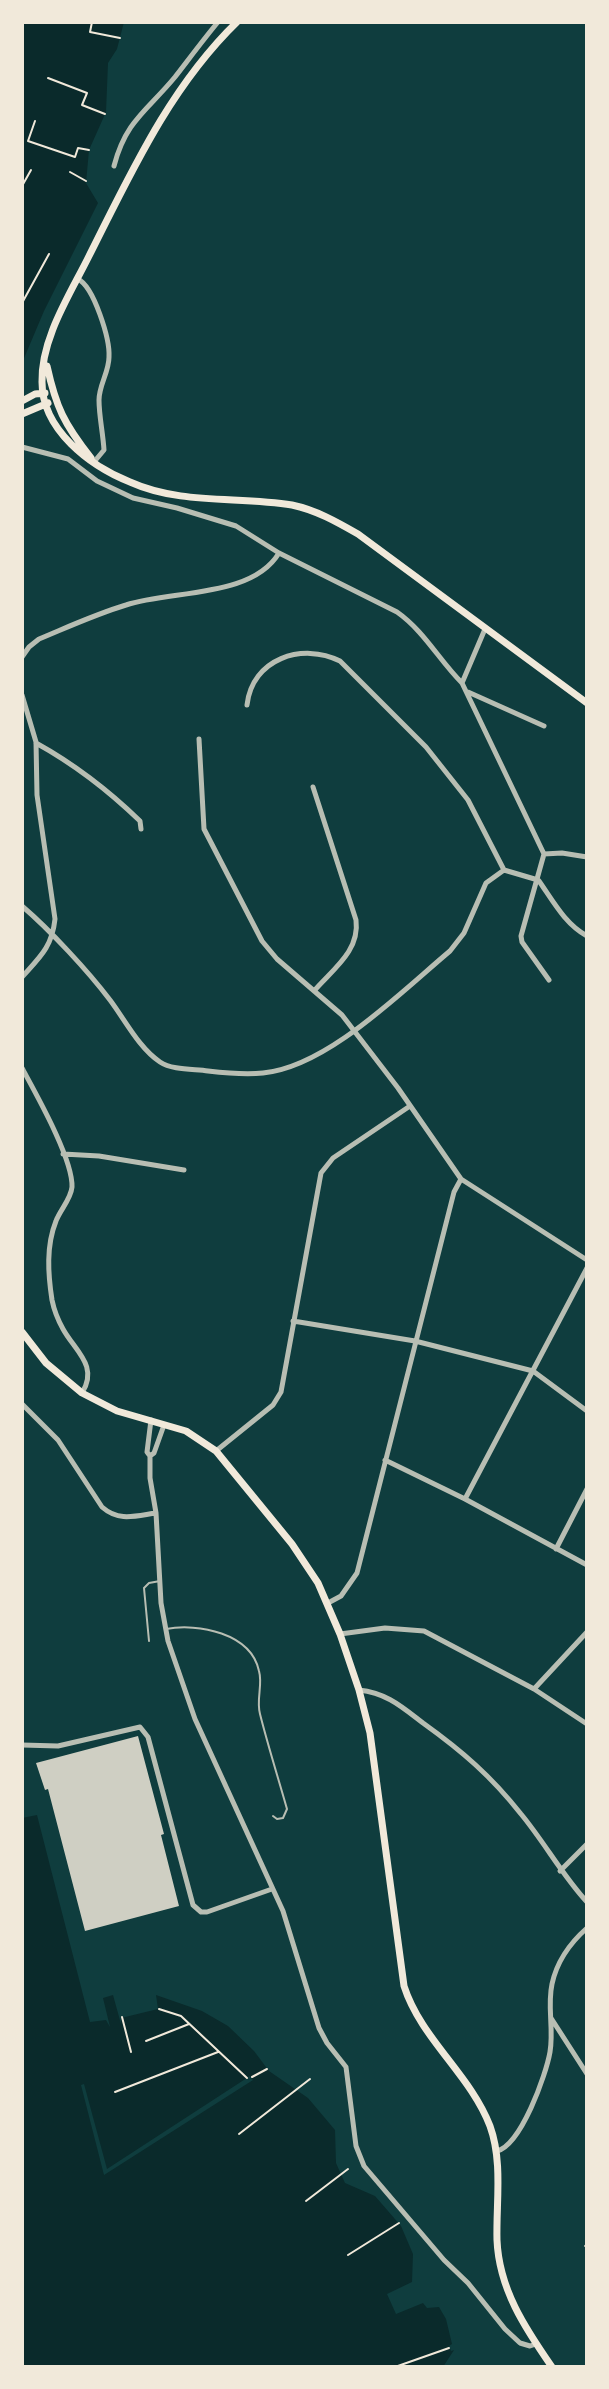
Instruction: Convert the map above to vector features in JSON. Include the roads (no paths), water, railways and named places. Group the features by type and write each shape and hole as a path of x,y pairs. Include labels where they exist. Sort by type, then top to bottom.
{"main road":[{"path":"237,22 206,55 155,128 78,279 54,328 45,360 41,381 46,406 72,445 129,482 162,493 292,506 317,513 358,534 587,703"},
{"path":"45,360 53,397 69,428 94,462"},
{"path":"22,401 43,392 53,397"},
{"path":"22,414 46,406 53,397"},
{"path":"22,1332 46,1363 101,1405 164,1424 199,1438 216,1451 292,1544 328,1603 359,1690 375,1756 404,1986 415,2013 477,2100 491,2128 497,2151 499,2260 512,2302 552,2367"}],"street":[{"path":"114,166 117,153 137,116 173,79 218,22"},
{"path":"78,279 85,282 91,291 110,358 99,397 104,450 94,462"},
{"path":"22,447 68,459 97,481 133,498 236,526 279,553 397,612 412,623 462,683 544,854 521,936 549,980"},
{"path":"22,657 39,639 127,604 233,585 261,574 279,553"},
{"path":"462,683 485,629"},
{"path":"247,705 248,691 255,679 278,659 289,654 326,654 340,661 426,747 468,800 504,870 538,880 565,919 576,931 587,936"},
{"path":"467,692 544,726"},
{"path":"22,695 36,742 37,795 55,919 48,948 22,977"},
{"path":"199,739 202,819 210,842 262,941 277,959 355,1031 461,1179 587,1260"},
{"path":"36,742 66,760 112,796 140,821 141,829"},
{"path":"313,787 358,932 350,951 314,991"},
{"path":"544,854 587,857"},
{"path":"22,906 108,997 146,1049 161,1063 170,1067 266,1073 310,1059 355,1031 450,951 464,933 486,883 504,870"},
{"path":"22,1068 43,1107 70,1173 72,1188 54,1226 49,1253 49,1279 54,1309 89,1369 89,1380 82,1393"},
{"path":"216,1451 278,1398 321,1173 333,1158 410,1106"},
{"path":"63,1154 99,1156 184,1170"},
{"path":"328,1603 341,1596 357,1573 454,1192 461,1179"},
{"path":"465,1499 587,1268"},
{"path":"293,1321 415,1341 533,1371 587,1411"},
{"path":"22,1404 58,1440 102,1507 111,1515 126,1518 156,1513"},
{"path":"151,1420 147,1452 156,1513 165,1629 195,1719 283,1911 319,2028 346,2067 356,2146 364,2166 505,2329 520,2343 536,2344"},
{"path":"150,1456 154,1453 164,1424"},
{"path":"385,1460 587,1565"},
{"path":"556,1549 587,1489"},
{"path":"340,1634 385,1628 424,1631 534,1689 587,1724"},
{"path":"534,1689 587,1632"},
{"path":"359,1690 377,1692 391,1700 467,1754 523,1816 560,1871 587,1902"},
{"path":"22,1745 58,1746 140,1727 148,1737 193,1905 201,1912 207,1912 272,1889"},
{"path":"560,1871 587,1844"},
{"path":"497,2151 509,2145 517,2135 540,2082 551,2050 551,1987 568,1948 587,1928"},
{"path":"550,2017 587,2074"}],"lane":[{"path":"149,1641 144,1588 149,1583 161,1581"},
{"path":"165,1629 187,1626 206,1628 237,1642 256,1660 260,1676 259,1711 287,1809 283,1818 273,1816"}],"water":[{"path":"22,22 124,22 117,49 108,63 106,112 89,150 86,183 98,203 44,311 22,363"},
{"path":"37,1815 90,2022 106,2020 110,2027 103,1998 113,1995 121,2024 121,2018 158,2009 156,1995 202,2011 228,2026 269,2071 308,2098 335,2130 336,2163 345,2183 375,2196 401,2226 413,2254 412,2282 387,2294 396,2314 423,2303 427,2308 439,2307 446,2319 452,2344 449,2346 451,2351 454,2350 443,2367 22,2367 22,1818"}]}
